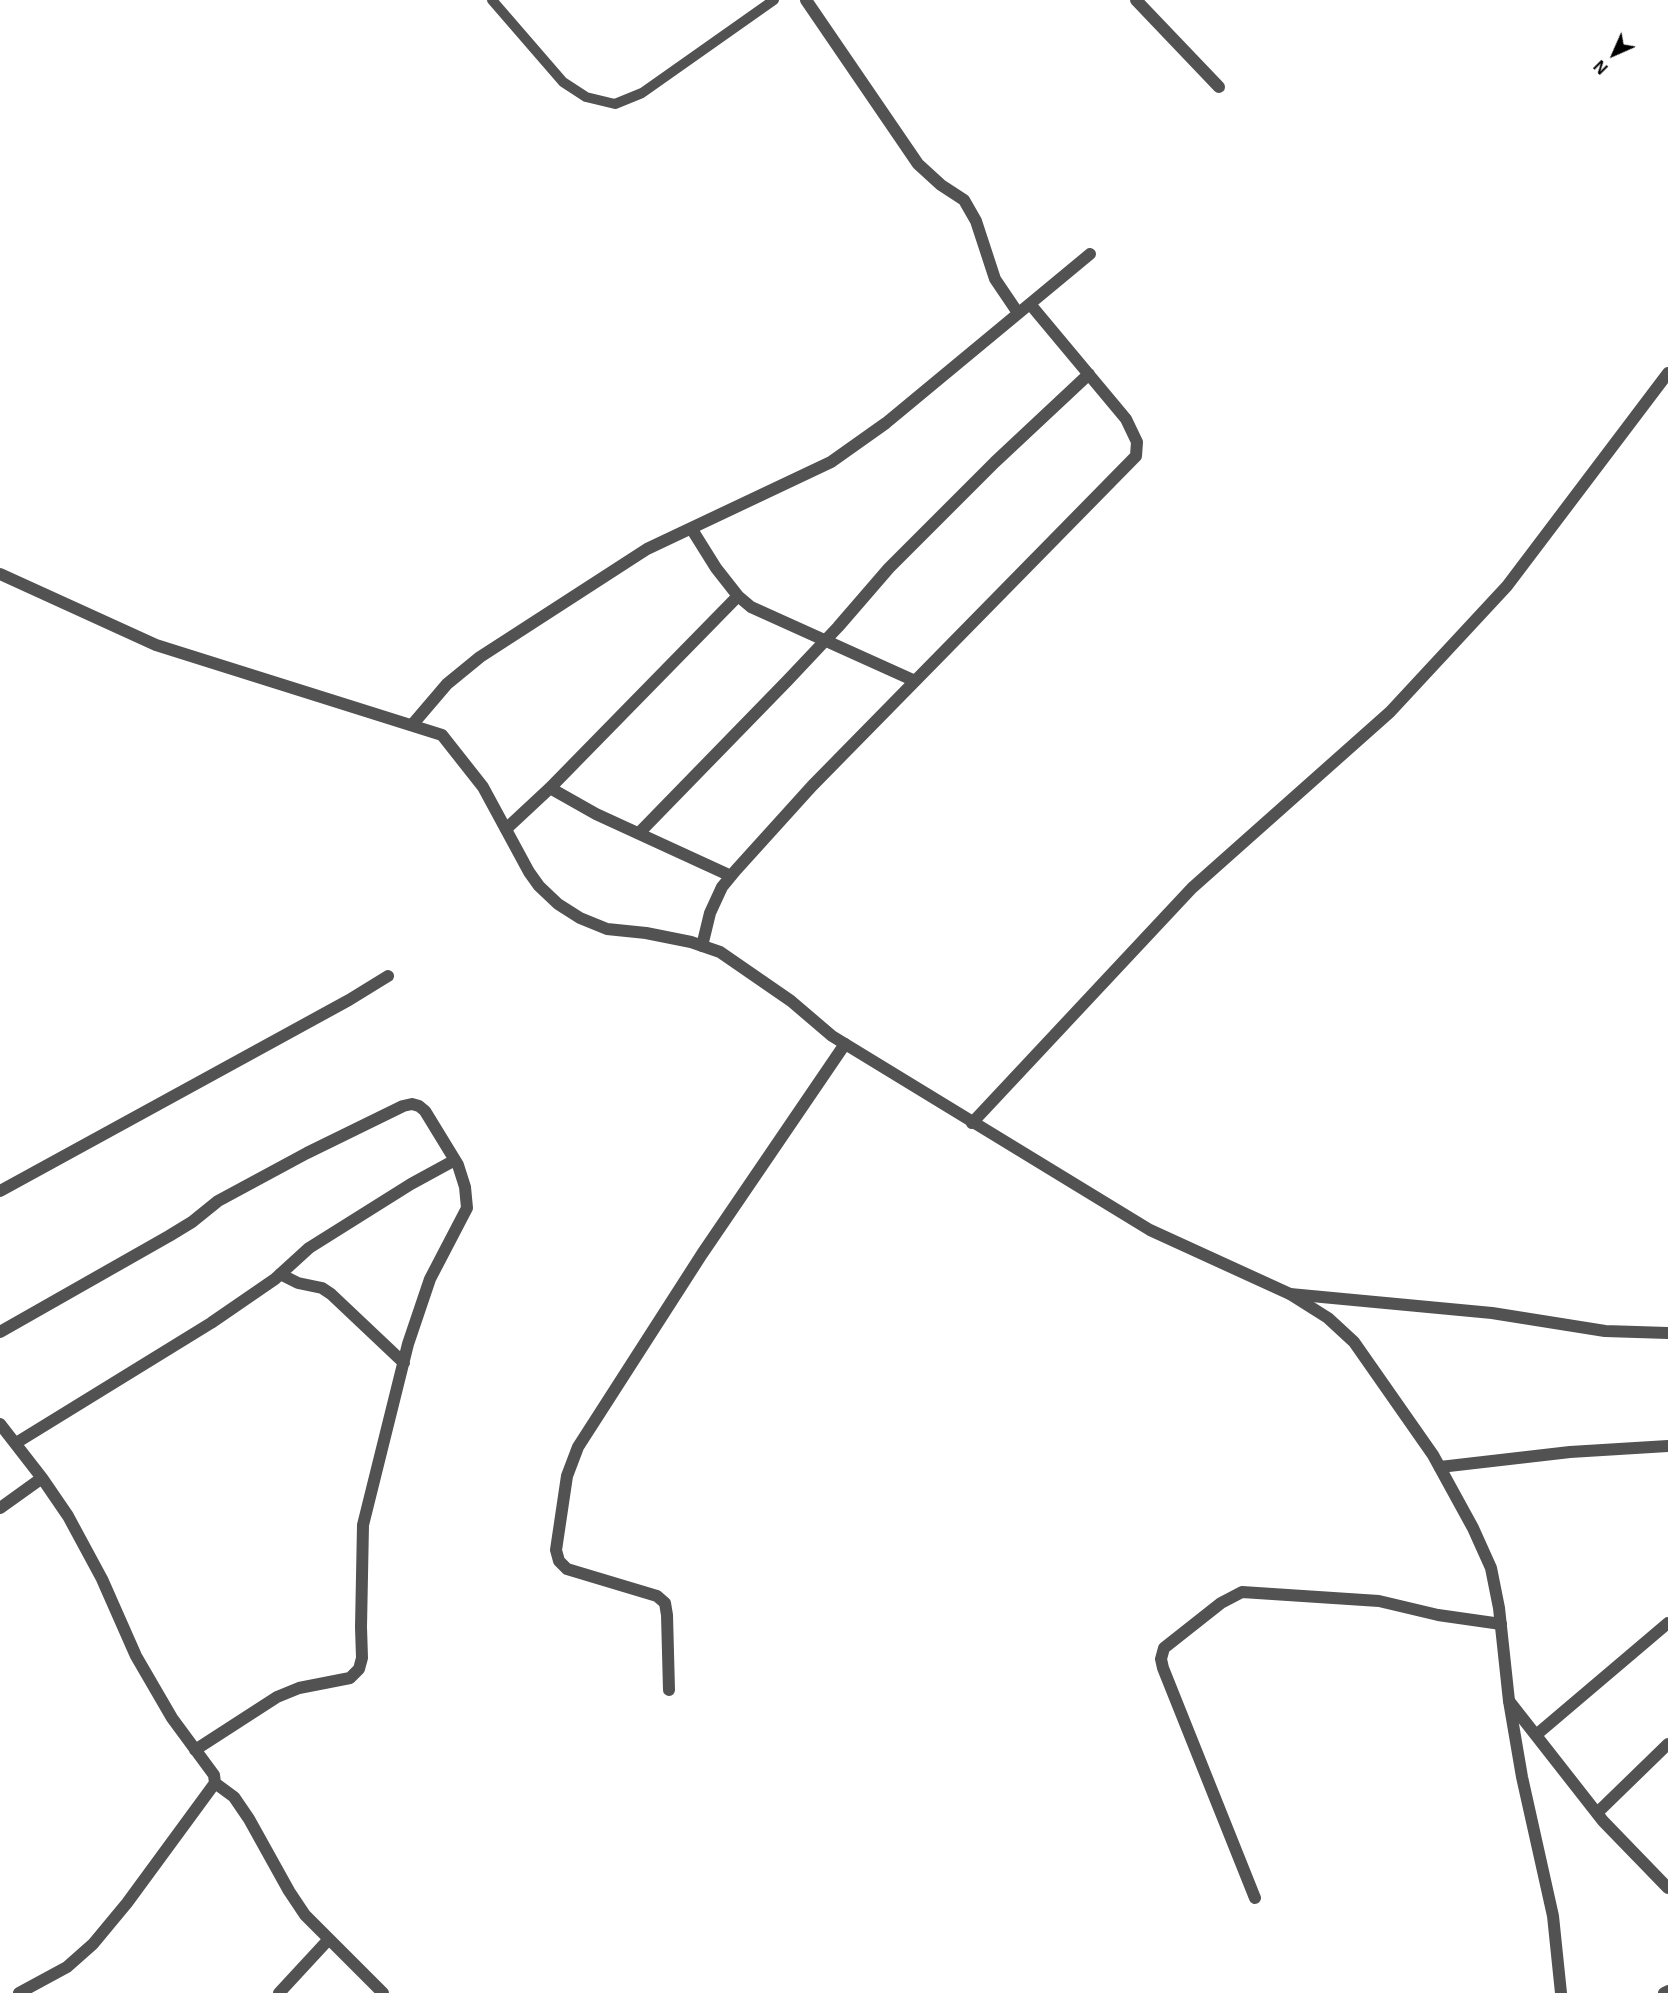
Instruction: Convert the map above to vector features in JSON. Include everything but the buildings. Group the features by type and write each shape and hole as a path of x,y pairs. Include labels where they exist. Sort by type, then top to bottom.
{"street":[{"path":"806,0 918,164 941,185 964,200 976,221 995,279 1018,313"},
{"path":"1136,0 1219,87"},
{"path":"412,725 447,684 480,657 647,549 831,462 886,423 1090,254"},
{"path":"702,946 710,913 722,887 731,876 812,786 1136,456 1137,442 1126,419 1029,304"},
{"path":"972,1123 1192,888 1390,712 1507,586 1668,373"},
{"path":"639,833 825,640 889,568 995,462 1089,374"},
{"path":"691,528 716,568 738,596 751,607 915,681"},
{"path":"0,574 156,645 442,735 483,787 529,872 539,886 558,904 580,918 607,929 646,933 720,952 791,1001 832,1036 972,1123 1150,1230 1290,1294 1328,1318 1354,1342 1433,1455 1473,1528 1491,1568 1522,1777 1553,1916 1561,1993"},
{"path":"506,830 738,596"},
{"path":"550,788 596,814 731,876"},
{"path":"0,1191 349,1000 388,976"},
{"path":"669,1690 668,1615 665,1603 657,1596 567,1569 559,1561 556,1550 567,1476 578,1447 689,1273 844,1044"},
{"path":"0,1332 177,1232 218,1201 403,1106 412,1104 425,1111 455,1160 465,1187 467,1208 430,1279 404,1363 363,1525 360,1627 362,1658 359,1669 350,1678 298,1688 277,1697 195,1750"},
{"path":"16,1443 211,1323 280,1274 309,1248 411,1184 455,1160"},
{"path":"280,1274 298,1283 322,1288 332,1294 404,1363"},
{"path":"1290,1294 1492,1313 1605,1331 1668,1333"},
{"path":"0,1424 68,1516 102,1579 136,1656 172,1718 214,1775 215,1783 127,1903 93,1944 68,1967 19,1993"},
{"path":"1440,1467 1570,1452 1668,1446"},
{"path":"0,1508 42,1478"},
{"path":"1255,1898 1163,1668 1161,1659 1164,1648 1221,1603 1242,1592 1379,1601 1438,1615 1501,1624"},
{"path":"1536,1735 1668,1623"},
{"path":"1509,1701 1597,1813 1667,1886"},
{"path":"1597,1813 1668,1744"},
{"path":"215,1783 234,1797 249,1819 289,1892 305,1915 383,1993"},
{"path":"279,1993 329,1939"}],"lane":[{"path":"492,0 563,82 586,98 615,104 642,93 774,0"}]}
